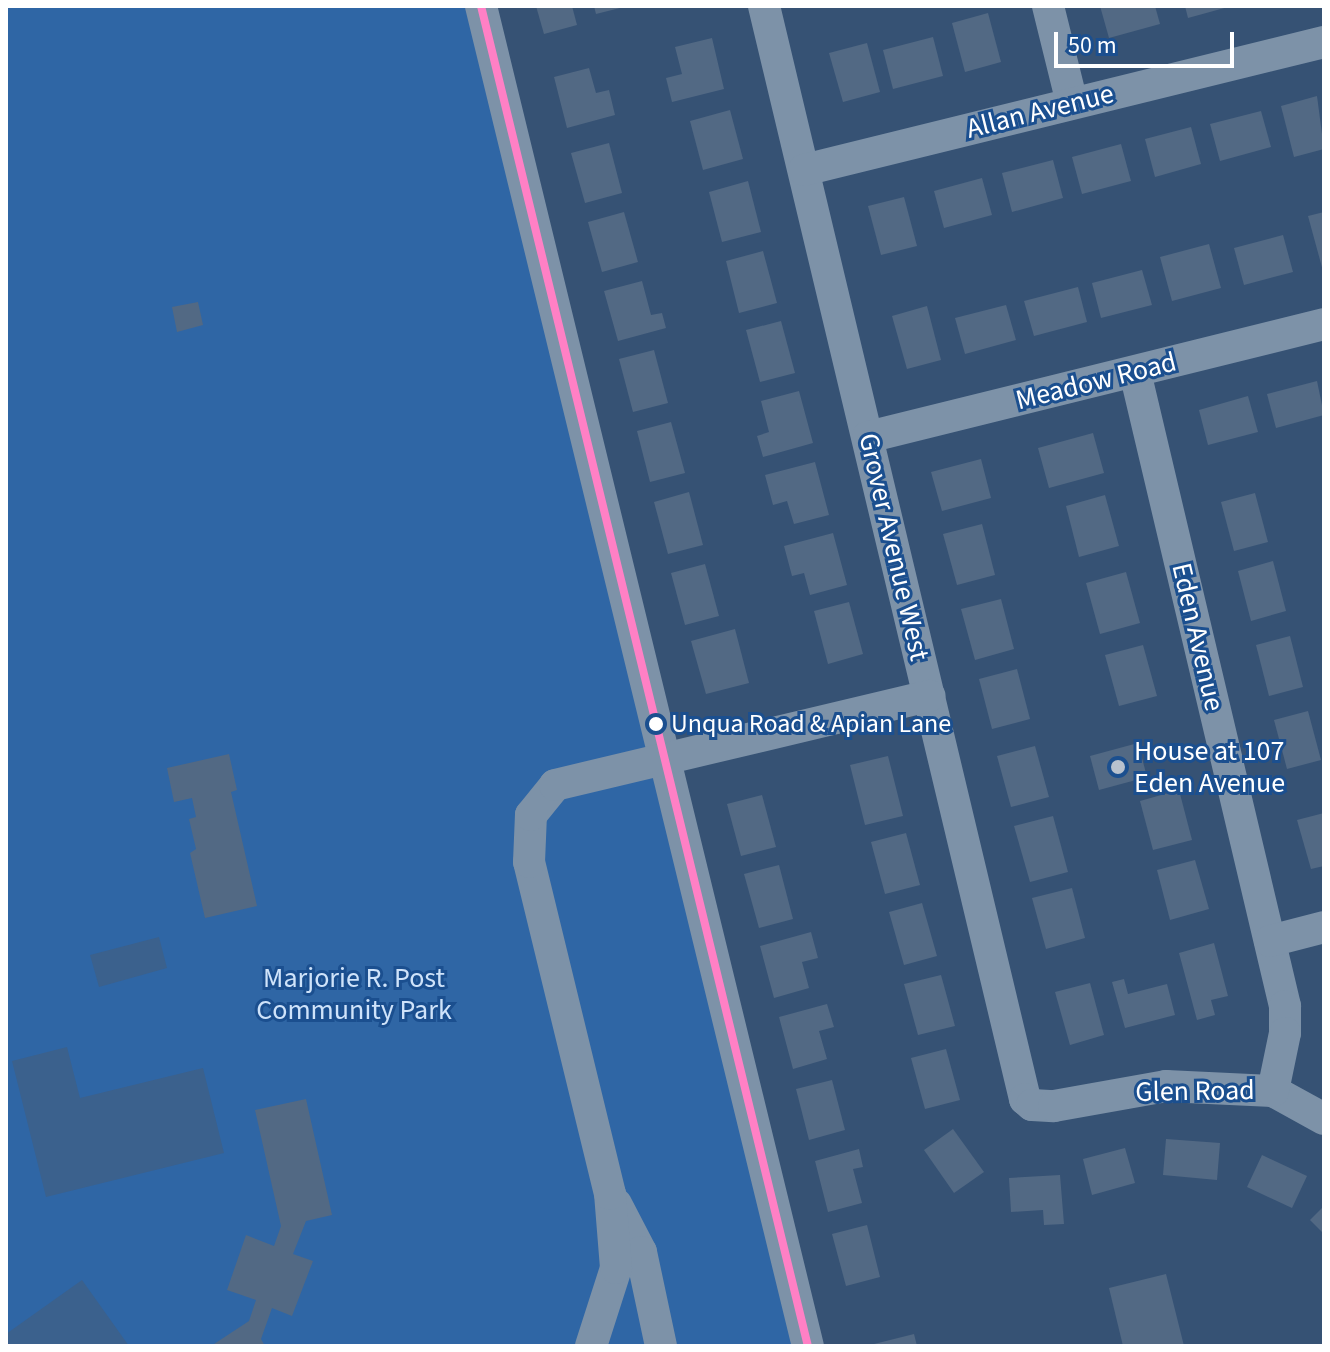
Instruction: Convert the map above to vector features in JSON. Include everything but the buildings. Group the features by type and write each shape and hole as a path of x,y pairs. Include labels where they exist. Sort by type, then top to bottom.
{"street":[{"path":"481,6 808,1346"},
{"name":"Grover Avenue West","path":"764,6 1010,1026 1020,1089"},
{"path":"1048,6 1072,103"},
{"name":"Allan Avenue","path":"804,170 1324,42"},
{"name":"Meadow Road","path":"868,437 1324,324"},
{"name":"Eden Avenue","path":"1135,372 1285,1006 1273,1091"},
{"path":"610,1194 641,1252 660,1338 596,1334 616,1268 610,1194 529,862 531,815 555,785 930,696"},
{"path":"1270,941 1324,927"},
{"name":"Glen Road","path":"1020,1089 1032,1105 1041,1106 1166,1086 1273,1091 1324,1119"}],"green space":[{"name":"Marjorie R. Post Community Park","path":"6,6 471,6 798,1346 6,1346"}],"shaded area":[{"path":"159,937 167,968 99,987 90,955"},
{"path":"67,1047 80,1098 203,1068 224,1153 46,1197 12,1061"},
{"path":"82,1280 129,1346 6,1346 6,1334"}],"transit line":[{"path":"481,6 808,1346"}],"place":[{"name":"Unqua Road & Apian Lane","path":"656,724"},
{"name":"House at 107 Eden Avenue","path":"1118,767"}]}
